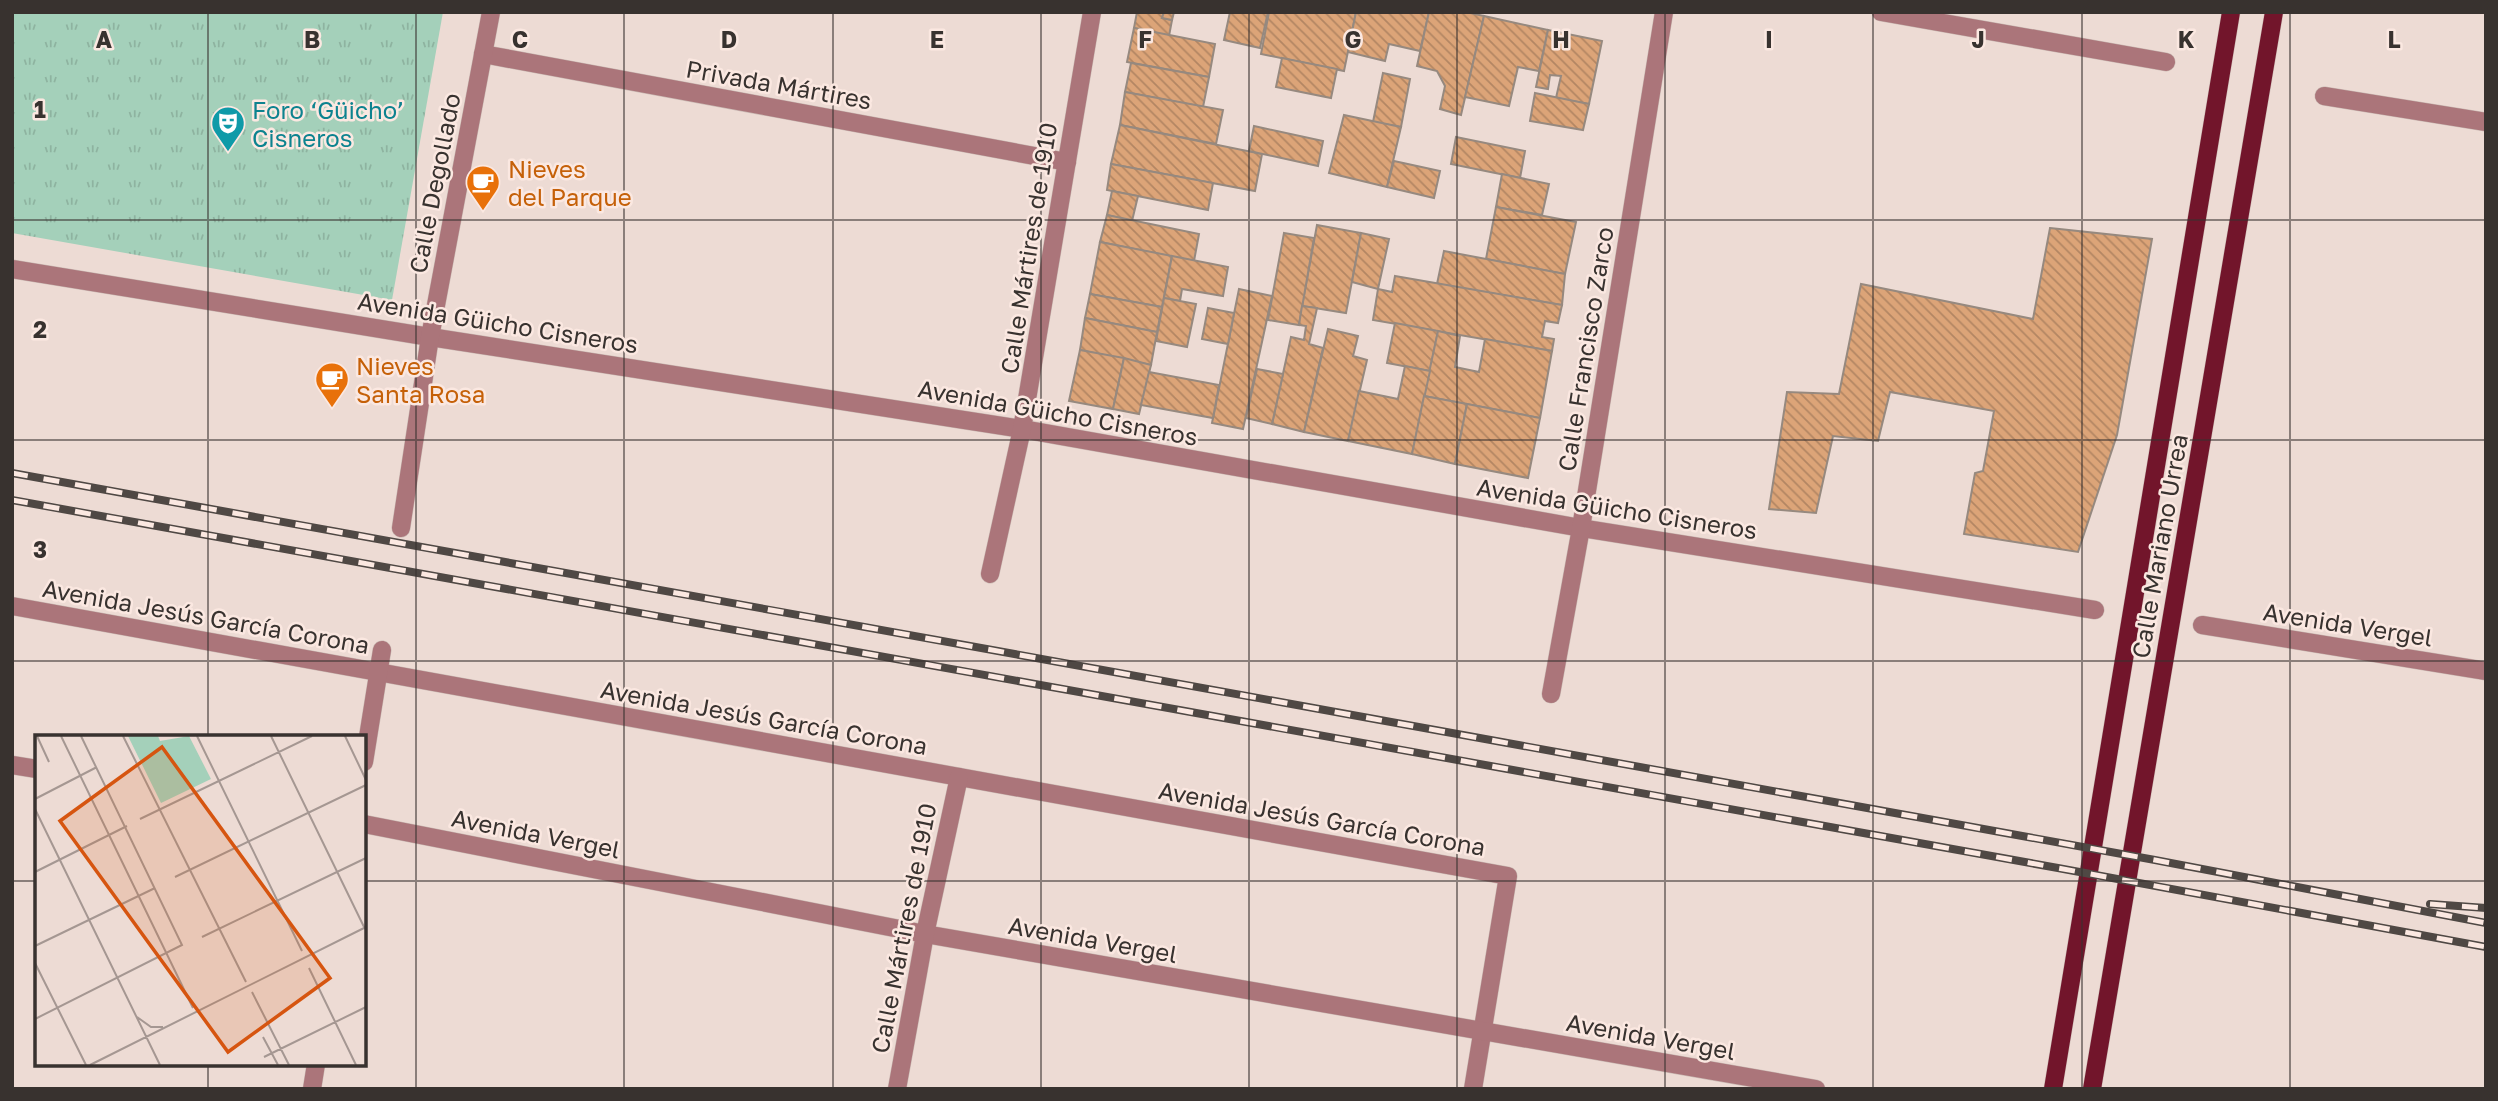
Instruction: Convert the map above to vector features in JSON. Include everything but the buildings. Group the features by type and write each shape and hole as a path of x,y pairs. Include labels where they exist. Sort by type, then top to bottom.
{"main road":[{"name":"Calle Mariano Urrea","path":"2053,1089 2231,12"},
{"name":"Calle Mariano Urrea","path":"2092,1089 2274,12"}],"street":[{"name":"Calle Degollado","path":"401,528 430,337 491,12"},
{"name":"Calle Mártires de 1910","path":"990,574 1022,429 1092,12"},
{"name":"Calle Francisco Zarco","path":"1552,694 1664,12"},
{"path":"1881,12 2166,62"},
{"name":"Privada Mártires","path":"483,54 1067,162"},
{"path":"2324,96 2486,122"},
{"name":"Avenida Güicho Cisneros","path":"12,269 1022,429 1581,528 2095,610"},
{"name":"Avenida Jesús García Corona","path":"12,606 1508,876 1482,1032"},
{"name":"Avenida Vergel","path":"2202,625 2486,671"},
{"path":"366,749 382,650"},
{"path":"12,765 35,769"},
{"name":"Calle Mártires de 1910","path":"897,1089 925,934 958,777"},
{"name":"Avenida Vergel","path":"366,824 925,934 1816,1089"},
{"path":"1473,1089 1482,1032"},
{"path":"312,1089 316,1066"}],"green space":[{"path":"12,12 443,12 392,300 12,233"}],"railway":[{"path":"12,473 2155,860 2486,923"},
{"path":"12,500 2486,947"},
{"path":"2430,904 2486,908"}],"place":[{"name":"Foro ‘Güicho’ Cisneros","path":"228,153"},
{"name":"Nieves del Parque","path":"483,212"},
{"name":"Nieves Santa Rosa","path":"332,409"}]}
